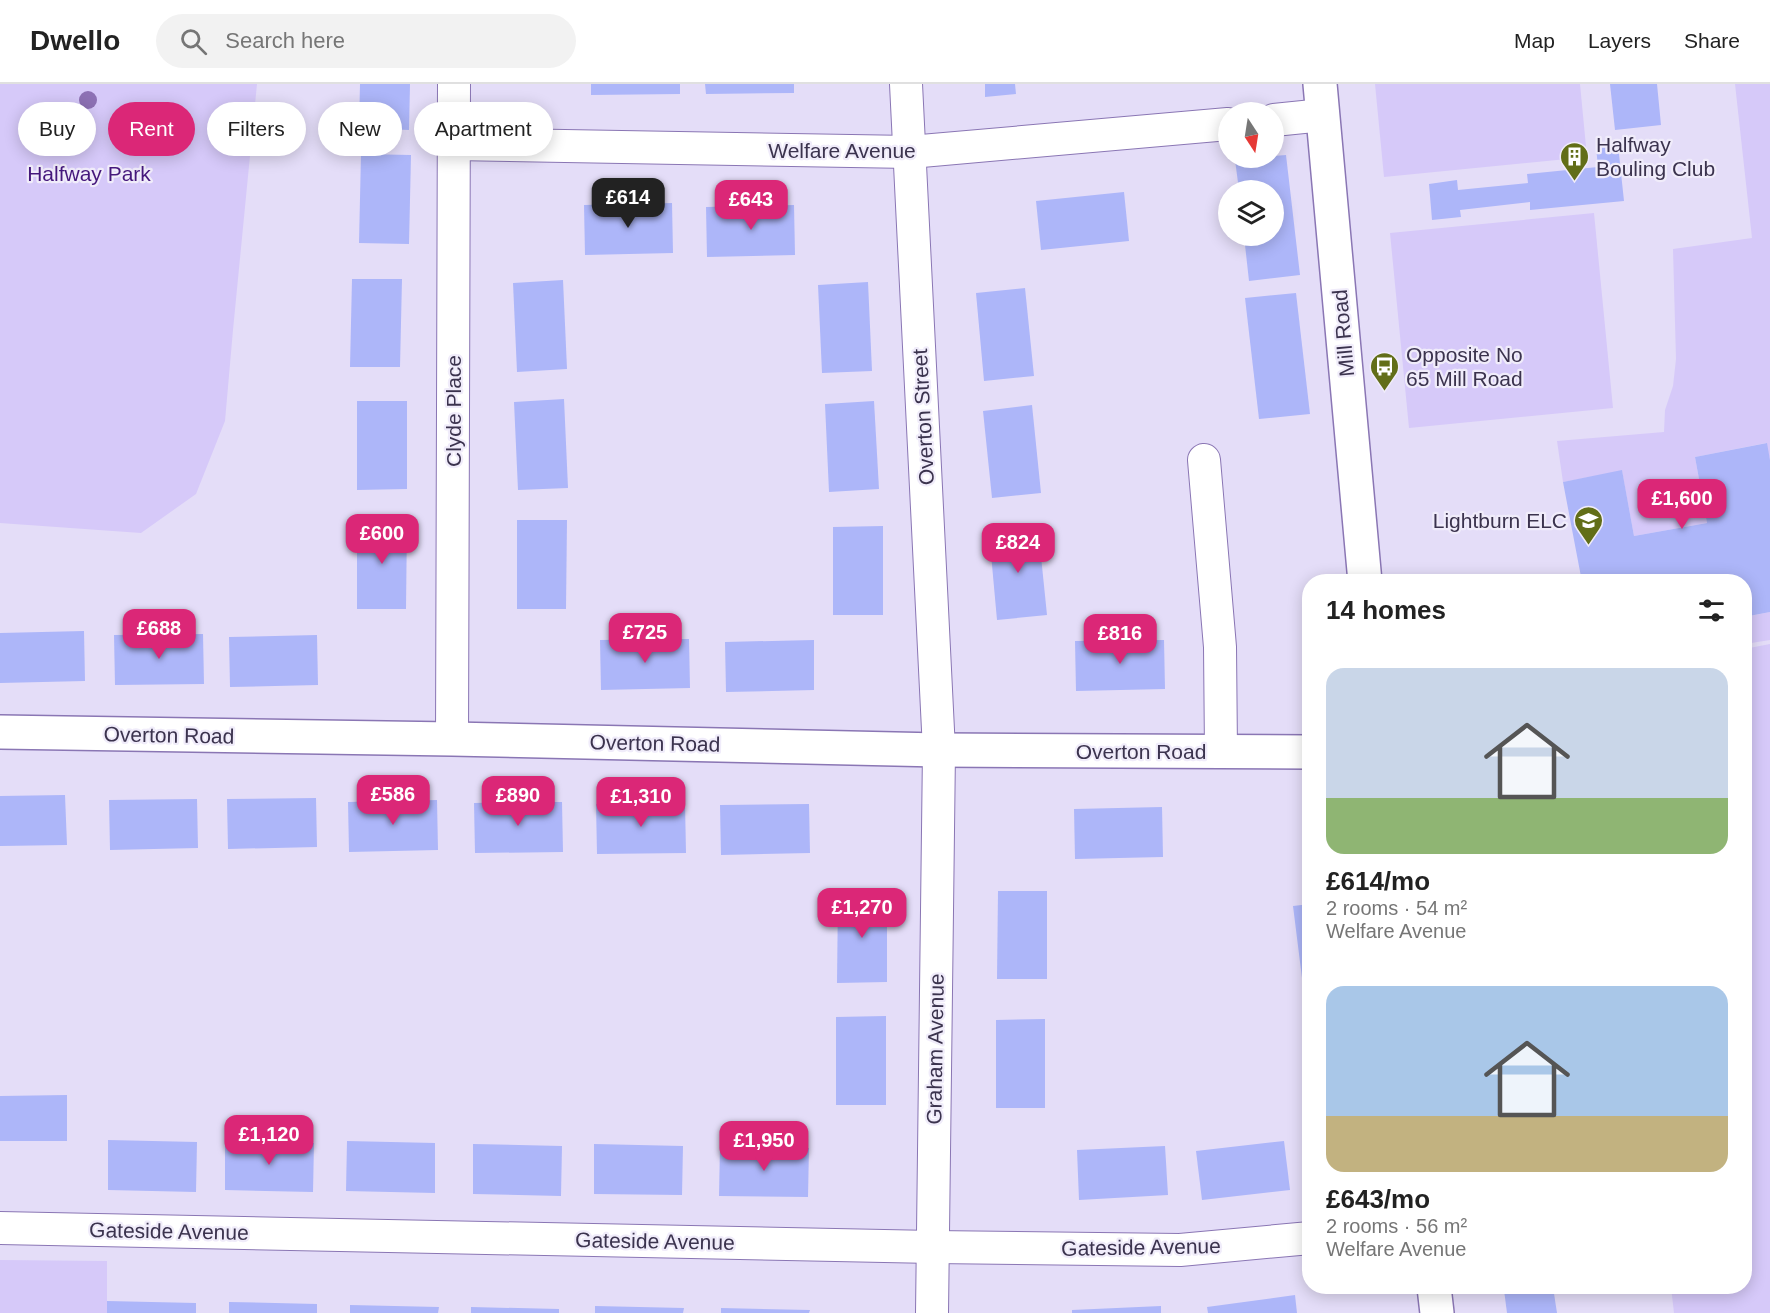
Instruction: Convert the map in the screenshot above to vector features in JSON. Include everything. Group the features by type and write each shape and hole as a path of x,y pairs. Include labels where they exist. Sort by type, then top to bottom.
{"street":[{"name":"Clyde Place","path":"454,84 454,102"},
{"name":"Overton Street","path":"906,84 939,750"},
{"path":"1284,116 1322,100"},
{"name":"Mill Road","path":"1322,100 1364,574"},
{"name":"Welfare Avenue","path":"553,146 910,152 1218,125"},
{"name":"Clyde Place","path":"452,739 454,156"},
{"path":"1204,460 1220,647 1221,752"},
{"name":"Overton Road","path":"0,732 939,750 1302,752"},
{"name":"Graham Avenue","path":"932,1313 939,750"},
{"name":"Gateside Avenue","path":"0,1228 1180,1250 1302,1239"},
{"path":"1435,1294 1437,1313"}],"green space":[{"name":"Halfway Park","path":"0,84 257,84 255,102 207,102 207,156 250,156 225,421 196,494 141,533 0,523"},
{"path":"1375,84 1580,84 1587,157 1384,177"},
{"path":"1735,84 1770,84 1770,460 1766,443 1695,457 1707,523 1634,536 1622,471 1563,482 1557,441 1664,432 1665,410 1673,386 1676,359 1673,249 1752,238"},
{"path":"1594,213 1613,408 1409,428 1390,233"},
{"path":"1770,612 1770,640 1752,643 1752,616"},
{"path":"1770,644 1770,1313 1674,1313 1672,1294 1752,1294 1752,647"},
{"path":"0,1260 107,1261 107,1313 0,1313"}],"building":[{"path":"360,84 410,84 409,130 402,130 402,102 360,102"},
{"path":"591,84 680,84 680,94 591,95"},
{"path":"705,84 794,84 794,93 706,94"},
{"path":"985,84 1015,84 1016,94 985,97"},
{"path":"1610,84 1657,84 1661,125 1615,130"},
{"name":"Halfway Bouling Club","path":"1618,145 1624,201 1530,210 1530,202 1460,210 1461,217 1432,220 1429,184 1457,180 1458,190 1528,183 1527,174 1598,167 1596,147"},
{"path":"411,155 409,244 359,243 361,156"},
{"path":"1284,155 1286,155 1300,275 1249,281 1245,246 1284,246 1284,180 1238,180 1236,168 1284,168"},
{"path":"1124,192 1129,241 1041,250 1036,201"},
{"path":"672,203 673,253 585,255 584,205"},
{"path":"794,205 795,255 707,257 706,207"},
{"path":"352,279 402,279 400,367 350,367"},
{"path":"563,280 567,369 517,372 513,283"},
{"path":"868,282 872,371 822,373 818,285"},
{"path":"1025,288 1034,376 984,381 976,293"},
{"path":"1296,293 1310,414 1259,419 1245,298"},
{"path":"564,399 568,488 518,490 514,402"},
{"path":"357,401 407,401 407,489 357,490"},
{"path":"874,401 879,489 829,492 825,404"},
{"path":"1032,405 1041,493 992,498 983,411"},
{"path":"1767,443 1770,460 1770,612 1752,615 1752,574 1580,574 1563,482 1622,470 1634,536 1707,523 1695,457"},
{"path":"517,520 567,520 566,609 517,609"},
{"path":"357,521 407,521 406,609 357,609"},
{"path":"883,526 883,615 833,615 833,527"},
{"path":"1038,527 1047,615 997,620 989,532"},
{"path":"84,631 85,681 0,683 0,633"},
{"path":"203,634 204,684 115,685 114,635"},
{"path":"317,635 318,685 230,687 229,637"},
{"path":"689,639 690,688 601,690 600,640"},
{"path":"814,640 814,690 726,692 725,642"},
{"path":"1164,640 1165,689 1076,691 1075,641"},
{"path":"65,795 67,845 0,846 0,796"},
{"path":"316,798 317,847 228,849 227,799"},
{"path":"197,799 198,848 110,850 109,800"},
{"path":"437,800 438,850 349,852 348,802"},
{"path":"562,802 563,852 475,853 474,803"},
{"path":"685,803 686,853 597,854 596,804"},
{"path":"809,804 810,853 721,855 720,805"},
{"path":"1162,807 1163,857 1075,859 1074,809"},
{"path":"998,891 1047,891 1047,979 997,979"},
{"path":"887,894 887,982 837,983 838,895"},
{"path":"1302,905 1302,978 1293,906"},
{"path":"886,1016 886,1105 836,1105 836,1017"},
{"path":"1045,1019 1045,1108 996,1108 996,1020"},
{"path":"67,1095 67,1141 0,1141 0,1096"},
{"path":"108,1140 197,1142 196,1192 108,1190"},
{"path":"225,1141 314,1143 313,1192 225,1190"},
{"path":"347,1141 435,1143 435,1193 346,1191"},
{"path":"1284,1141 1290,1190 1202,1200 1196,1151"},
{"path":"473,1144 562,1146 561,1196 473,1194"},
{"path":"594,1144 683,1146 682,1195 594,1194"},
{"path":"720,1146 809,1148 808,1197 719,1196"},
{"path":"1165,1146 1168,1195 1079,1200 1077,1150"},
{"path":"1505,1294 1554,1294 1557,1313 1507,1313"},
{"path":"1295,1295 1297,1313 1208,1313 1207,1307"},
{"path":"107,1301 196,1303 196,1313 107,1313"},
{"path":"229,1302 317,1304 317,1313 229,1313"},
{"path":"350,1305 439,1307 438,1313 350,1313"},
{"path":"595,1306 684,1308 683,1313 595,1313"},
{"path":"1161,1306 1161,1313 1072,1313 1072,1310"},
{"path":"471,1307 559,1309 559,1313 471,1313"},
{"path":"721,1308 810,1310 809,1313 721,1313"}],"place":[{"name":"Halfway Bouling Club","path":"1575,182"},
{"name":"Opposite No 65 Mill Road","path":"1385,392"},
{"name":"Lightburn ELC","path":"1588,546"}]}
